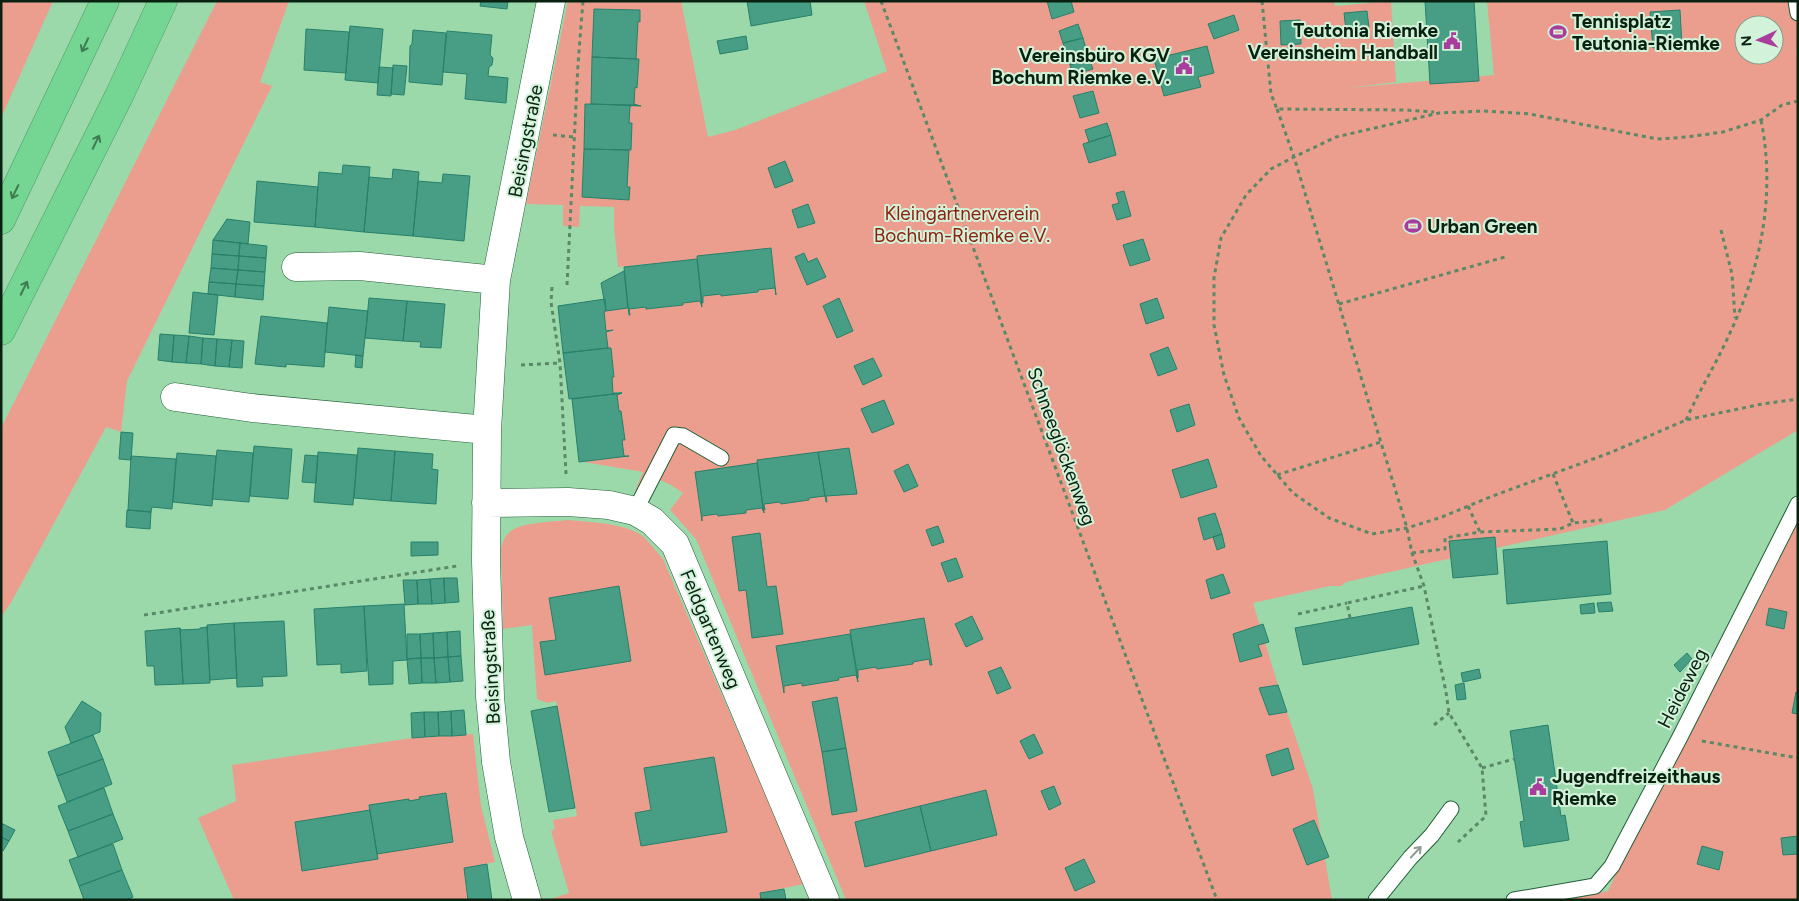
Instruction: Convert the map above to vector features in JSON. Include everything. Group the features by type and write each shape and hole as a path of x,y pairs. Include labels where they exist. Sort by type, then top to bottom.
{"highway":[{"path":"1,220 105,1"},
{"path":"1,331 163,1"}],"street":[{"name":"Beisingstraße","path":"527,900 509,837 496,762 490,697 486,561 487,430 496,280 551,1"},
{"path":"296,267 360,266 496,280"},
{"path":"175,397 252,408 487,430"},
{"name":"Feldgartenweg","path":"486,504 568,502 609,505 635,511 652,521 675,544 825,900"}],"lane":[{"path":"1796,1 1798,13"},
{"path":"635,511 674,435 683,436 721,458"},
{"name":"Heideweg","path":"1514,900 1594,886 1612,866 1680,738 1798,504"},
{"path":"1381,895 1410,858 1432,835 1451,809"}],"path":[{"path":"567,285 583,1"},
{"name":"Schneeglöckenweg","path":"881,1 1217,900"},
{"path":"1262,1 1271,94 1294,156 1407,528 1412,553 1424,586 1449,713 1482,768 1514,759"},
{"path":"1277,109 1406,110 1439,113 1484,111 1530,114 1657,139 1688,138 1723,132 1761,120 1782,105 1798,101"},
{"path":"1439,113 1336,137 1294,156 1271,169 1246,195 1221,238 1214,278 1214,325 1224,375 1239,418 1261,456 1292,493 1328,518 1372,534 1407,528 1442,517 1612,452 1686,420 1762,404 1798,400"},
{"path":"1686,420 1736,321 1753,274 1760,246 1766,212 1766,172 1761,120"},
{"path":"1721,230 1732,274 1736,321"},
{"path":"1339,304 1505,257"},
{"path":"552,287 551,302 560,363 568,502"},
{"path":"490,366 560,363"},
{"path":"1277,475 1381,442"},
{"path":"1553,474 1573,524"},
{"path":"1468,506 1480,532"},
{"path":"1412,553 1445,549 1444,538 1480,532 1560,529 1573,524 1602,520"},
{"path":"144,615 486,561"},
{"path":"1298,614 1424,586"},
{"path":"1347,603 1350,618"},
{"path":"1434,725 1449,713"},
{"path":"1680,738 1798,758"}],"green space":[{"path":"1,1 53,1 1,118"},
{"path":"217,1 289,1 260,82 272,86 127,381 121,432 106,427 12,601 1,617 1,428"},
{"name":"Kleingärtnerverein Bochum-Riemke e.V.","path":"568,1 681,1 708,137 735,130 887,71 864,1 1334,1 1335,6 1391,1 1396,82 1346,88 1494,75 1487,1 1798,1 1798,48 1796,48 1798,63 1798,430 1665,510 1346,582 1341,586 1330,586 1253,603 1313,789 1332,900 846,900 696,539 670,510 683,493 660,480 650,497 635,491 643,472 584,462 629,456 624,456 622,440 625,439 617,395 622,394 622,392 613,393 612,377 614,377 611,348 608,348 606,332 613,331 606,331 604,311 628,308 630,315 629,309 683,305 683,303 700,301 701,307 703,296 758,293 758,290 775,289 771,249 697,256 697,259 618,267 614,207 580,206 579,227 563,226 563,205 526,204"},
{"path":"1798,503 1798,900 1565,900 1608,891 1680,737"},
{"path":"568,520 604,524 631,530 645,538 663,559 804,884 760,893 761,900 548,900 569,893 551,831 555,829 553,820 577,816 556,701 547,703 537,699 532,625 503,629 501,548 507,534 516,528 530,524"},
{"path":"473,734 481,806 495,862 464,868 468,900 234,900 198,818 236,801 232,765 412,738"}],"building":[{"path":"481,1 508,1 507,9 480,6"},
{"path":"747,1 810,1 812,15 751,26"},
{"path":"1047,1 1071,1 1074,12 1052,19"},
{"name":"Teutonia Riemke Vereinsheim Handball","path":"1425,1 1474,1 1479,81 1430,84"},
{"path":"594,9 640,10 636,59 592,57"},
{"path":"1680,10 1682,46 1653,48 1650,12"},
{"path":"1367,11 1369,28 1346,31 1344,13"},
{"path":"1234,15 1239,30 1214,39 1208,24"},
{"path":"1300,20 1301,44 1281,45 1280,21"},
{"path":"1078,24 1083,38 1063,43 1059,31"},
{"path":"350,26 383,29 378,83 345,80"},
{"path":"306,29 349,32 346,73 304,70"},
{"path":"413,30 446,33 442,85 409,82 410,46 412,44"},
{"path":"447,31 492,35 490,55 493,58 488,76 508,78 506,103 465,99 467,74 443,72"},
{"path":"746,36 748,49 720,54 717,41"},
{"path":"1083,38 1089,59 1070,65 1063,43"},
{"name":"Vereinsbüro KGV Bochum Riemke e.V.","path":"1207,46 1214,73 1198,77 1201,87 1164,96 1154,59"},
{"path":"592,57 639,59 634,104 641,106 591,104"},
{"path":"1089,59 1093,69 1073,75 1070,65"},
{"path":"393,65 407,66 404,95 391,94"},
{"path":"379,67 393,68 391,96 377,95"},
{"path":"1093,91 1099,113 1080,118 1073,96"},
{"path":"585,104 636,105 630,106 629,123 632,123 631,150 584,149"},
{"path":"1107,123 1111,135 1089,142 1085,130"},
{"path":"1111,135 1116,155 1089,163 1083,144"},
{"path":"584,149 629,150 627,187 630,187 629,200 582,197"},
{"path":"785,161 793,181 775,188 768,168"},
{"path":"343,165 370,167 364,232 315,227 319,172 342,174"},
{"path":"393,169 419,172 413,236 364,232 369,177 392,179"},
{"path":"443,174 470,176 464,241 413,236 418,181 442,183"},
{"path":"257,181 318,187 315,227 254,222"},
{"path":"1124,191 1131,216 1117,220 1112,205 1119,203 1116,193"},
{"path":"808,204 815,223 798,228 792,210"},
{"path":"227,219 250,222 248,244 213,240"},
{"path":"1143,239 1150,260 1130,266 1123,245"},
{"path":"213,240 240,243 239,256 212,254"},
{"path":"240,243 267,246 266,258 239,256"},
{"path":"771,248 776,295 775,288 758,290 758,292 703,296 702,303 697,256"},
{"path":"804,253 808,262 817,258 826,277 807,285 795,257"},
{"path":"212,254 239,256 238,270 211,268"},
{"path":"239,256 266,258 265,272 238,270"},
{"path":"697,259 702,307 700,301 683,303 683,305 629,309 629,315 624,267"},
{"path":"211,268 238,270 236,284 209,282"},
{"path":"238,270 265,272 264,286 236,284"},
{"path":"624,271 628,308 606,311 601,283"},
{"path":"209,282 236,284 235,297 208,294"},
{"path":"236,284 264,286 263,300 235,297"},
{"path":"193,292 218,295 214,335 189,333"},
{"path":"369,298 407,301 403,341 365,338"},
{"path":"839,298 853,331 837,338 823,306"},
{"path":"1157,298 1164,318 1146,324 1140,304"},
{"path":"605,299 606,331 613,330 606,332 608,348 563,353 558,306"},
{"path":"407,301 445,304 441,348 420,347 421,342 403,341"},
{"path":"329,307 368,311 363,356 325,352"},
{"path":"261,316 327,323 324,367 286,364 286,367 255,364"},
{"path":"160,334 174,335 172,362 158,360"},
{"path":"174,335 189,336 186,363 172,362"},
{"path":"189,336 203,338 201,364 186,363"},
{"path":"203,338 217,339 215,366 201,364"},
{"path":"217,339 232,340 229,367 215,366"},
{"path":"232,340 244,341 242,368 229,367"},
{"path":"1168,347 1177,369 1158,376 1150,354"},
{"path":"611,348 614,377 612,377 613,393 622,393 569,399 563,353"},
{"path":"356,355 363,356 362,368 355,367"},
{"path":"873,358 882,376 863,385 854,366"},
{"path":"622,393 617,395 625,440 622,440 624,456 629,456 579,462 572,399"},
{"path":"884,400 894,424 872,433 861,409"},
{"path":"1189,404 1195,425 1177,432 1170,410"},
{"path":"121,432 133,433 131,460 119,459"},
{"path":"254,446 292,449 288,499 250,496"},
{"path":"358,448 395,451 391,501 354,498"},
{"path":"849,448 857,494 826,496 826,502 818,452"},
{"path":"217,450 253,453 249,502 212,499"},
{"path":"395,451 433,454 432,469 438,470 436,504 391,501"},
{"path":"318,452 357,455 353,505 314,502"},
{"path":"818,452 825,496 781,504 780,502 764,504 765,510 763,510 757,460"},
{"path":"177,453 216,456 212,506 173,502"},
{"path":"305,455 318,456 316,483 302,482"},
{"path":"131,456 176,459 172,509 152,507 151,512 128,510"},
{"path":"1208,459 1217,487 1181,498 1172,470"},
{"path":"757,463 764,513 762,508 746,510 746,513 702,516 702,521 695,472"},
{"path":"908,464 918,486 904,492 894,471"},
{"path":"127,510 151,512 150,529 126,527"},
{"path":"1215,513 1222,534 1204,540 1198,518"},
{"path":"938,526 944,542 932,546 926,530"},
{"path":"760,533 767,587 776,586 783,634 752,638 746,590 739,591 732,537"},
{"path":"1222,534 1225,547 1217,550 1213,537"},
{"path":"1495,537 1498,574 1453,578 1449,541"},
{"path":"1607,541 1611,594 1507,604 1503,550"},
{"path":"411,542 438,542 438,555 411,556"},
{"path":"956,558 963,577 948,582 941,563"},
{"path":"1223,574 1230,593 1211,599 1206,580"},
{"path":"444,578 445,603 432,604 430,579"},
{"path":"444,578 457,578 459,602 445,603"},
{"path":"430,579 432,604 418,604 417,580"},
{"path":"403,580 417,580 418,604 405,605"},
{"path":"619,586 631,661 545,675 540,642 556,640 549,598"},
{"path":"1611,602 1613,611 1599,612 1597,603"},
{"path":"1594,603 1595,613 1581,614 1580,605"},
{"path":"404,604 407,660 393,661 393,684 369,685 364,606"},
{"path":"364,606 367,671 341,673 341,664 317,665 314,609"},
{"path":"1412,607 1419,644 1303,665 1295,628"},
{"path":"1769,608 1787,612 1784,629 1766,625"},
{"path":"972,616 983,639 966,647 955,624"},
{"path":"924,618 932,665 930,665 929,659 913,662 913,664 858,670 858,678 850,630"},
{"path":"284,621 287,676 262,677 263,686 237,687 234,623"},
{"path":"234,623 237,678 210,680 207,625"},
{"path":"1263,624 1269,642 1258,645 1262,656 1240,662 1233,634"},
{"path":"207,627 210,683 183,684 180,628 181,630"},
{"path":"180,628 183,684 155,685 154,666 147,666 145,631"},
{"path":"460,631 461,656 448,657 447,632"},
{"path":"447,632 448,657 434,658 433,633"},
{"path":"433,633 434,658 421,658 420,634"},
{"path":"407,634 420,634 421,658 407,659"},
{"path":"850,634 858,682 856,675 838,678 839,680 802,686 802,683 784,686 784,693 776,646"},
{"path":"1687,653 1692,659 1680,672 1674,665"},
{"path":"461,656 463,681 450,682 448,657"},
{"path":"448,657 450,682 436,683 434,658"},
{"path":"421,658 422,683 409,684 407,659"},
{"path":"421,658 434,658 436,683 422,683"},
{"path":"1001,667 1011,688 997,694 988,672"},
{"path":"1479,669 1481,678 1463,682 1461,673"},
{"path":"1464,683 1466,699 1457,700 1455,685"},
{"path":"1278,685 1287,712 1269,715 1259,688"},
{"path":"1796,692 1798,693 1798,714 1792,713"},
{"path":"837,697 846,748 822,752 812,702"},
{"path":"82,701 101,713 100,732 71,743 65,727"},
{"path":"557,706 575,808 549,812 531,711"},
{"path":"464,710 466,735 452,736 451,711"},
{"path":"451,711 452,736 439,736 438,712"},
{"path":"424,712 438,712 439,736 425,737"},
{"path":"424,712 425,737 412,738 411,713"},
{"name":"Jugendfreizeithaus Riemke","path":"1548,725 1561,816 1565,815 1569,840 1524,847 1520,822 1524,821 1510,731"},
{"path":"1034,734 1043,753 1029,759 1020,741"},
{"path":"93,735 103,759 57,776 48,752"},
{"path":"846,748 857,811 832,815 822,752"},
{"path":"1288,748 1294,769 1272,776 1266,755"},
{"path":"714,757 727,832 641,846 635,813 651,810 644,768"},
{"path":"103,759 112,784 67,802 57,776"},
{"path":"1054,786 1061,804 1049,810 1041,791"},
{"path":"104,788 113,814 68,831 58,806"},
{"path":"986,790 997,835 931,851 920,806"},
{"path":"446,793 453,842 377,854 369,805 409,799 409,801 420,799 419,797"},
{"path":"920,806 931,851 865,867 855,822"},
{"path":"370,810 378,859 302,871 295,822"},
{"path":"113,814 123,839 78,857 68,831"},
{"path":"1314,820 1329,857 1307,865 1293,829"},
{"path":"1,823 15,830 9,841 1,837"},
{"path":"1798,836 1798,854 1783,855 1781,838"},
{"path":"1,837 9,841 3,851 1,850"},
{"path":"113,844 122,870 79,886 69,860"},
{"path":"1702,846 1723,852 1719,870 1697,864"},
{"path":"1084,859 1095,882 1075,891 1065,868"},
{"path":"487,864 492,900 468,900 464,868"},
{"path":"122,870 133,897 126,900 84,900 79,886"},
{"path":"784,889 786,900 761,900 760,893"}],"place":[{"name":"Tennisplatz Teutonia-Riemke","path":"1558,32"},
{"name":"Teutonia Riemke Vereinsheim Handball","path":"1452,41"},
{"name":"Vereinsbüro KGV Bochum Riemke e.V.","path":"1184,66"},
{"name":"Urban Green","path":"1413,226"},
{"name":"Jugendfreizeithaus Riemke","path":"1538,787"}]}
